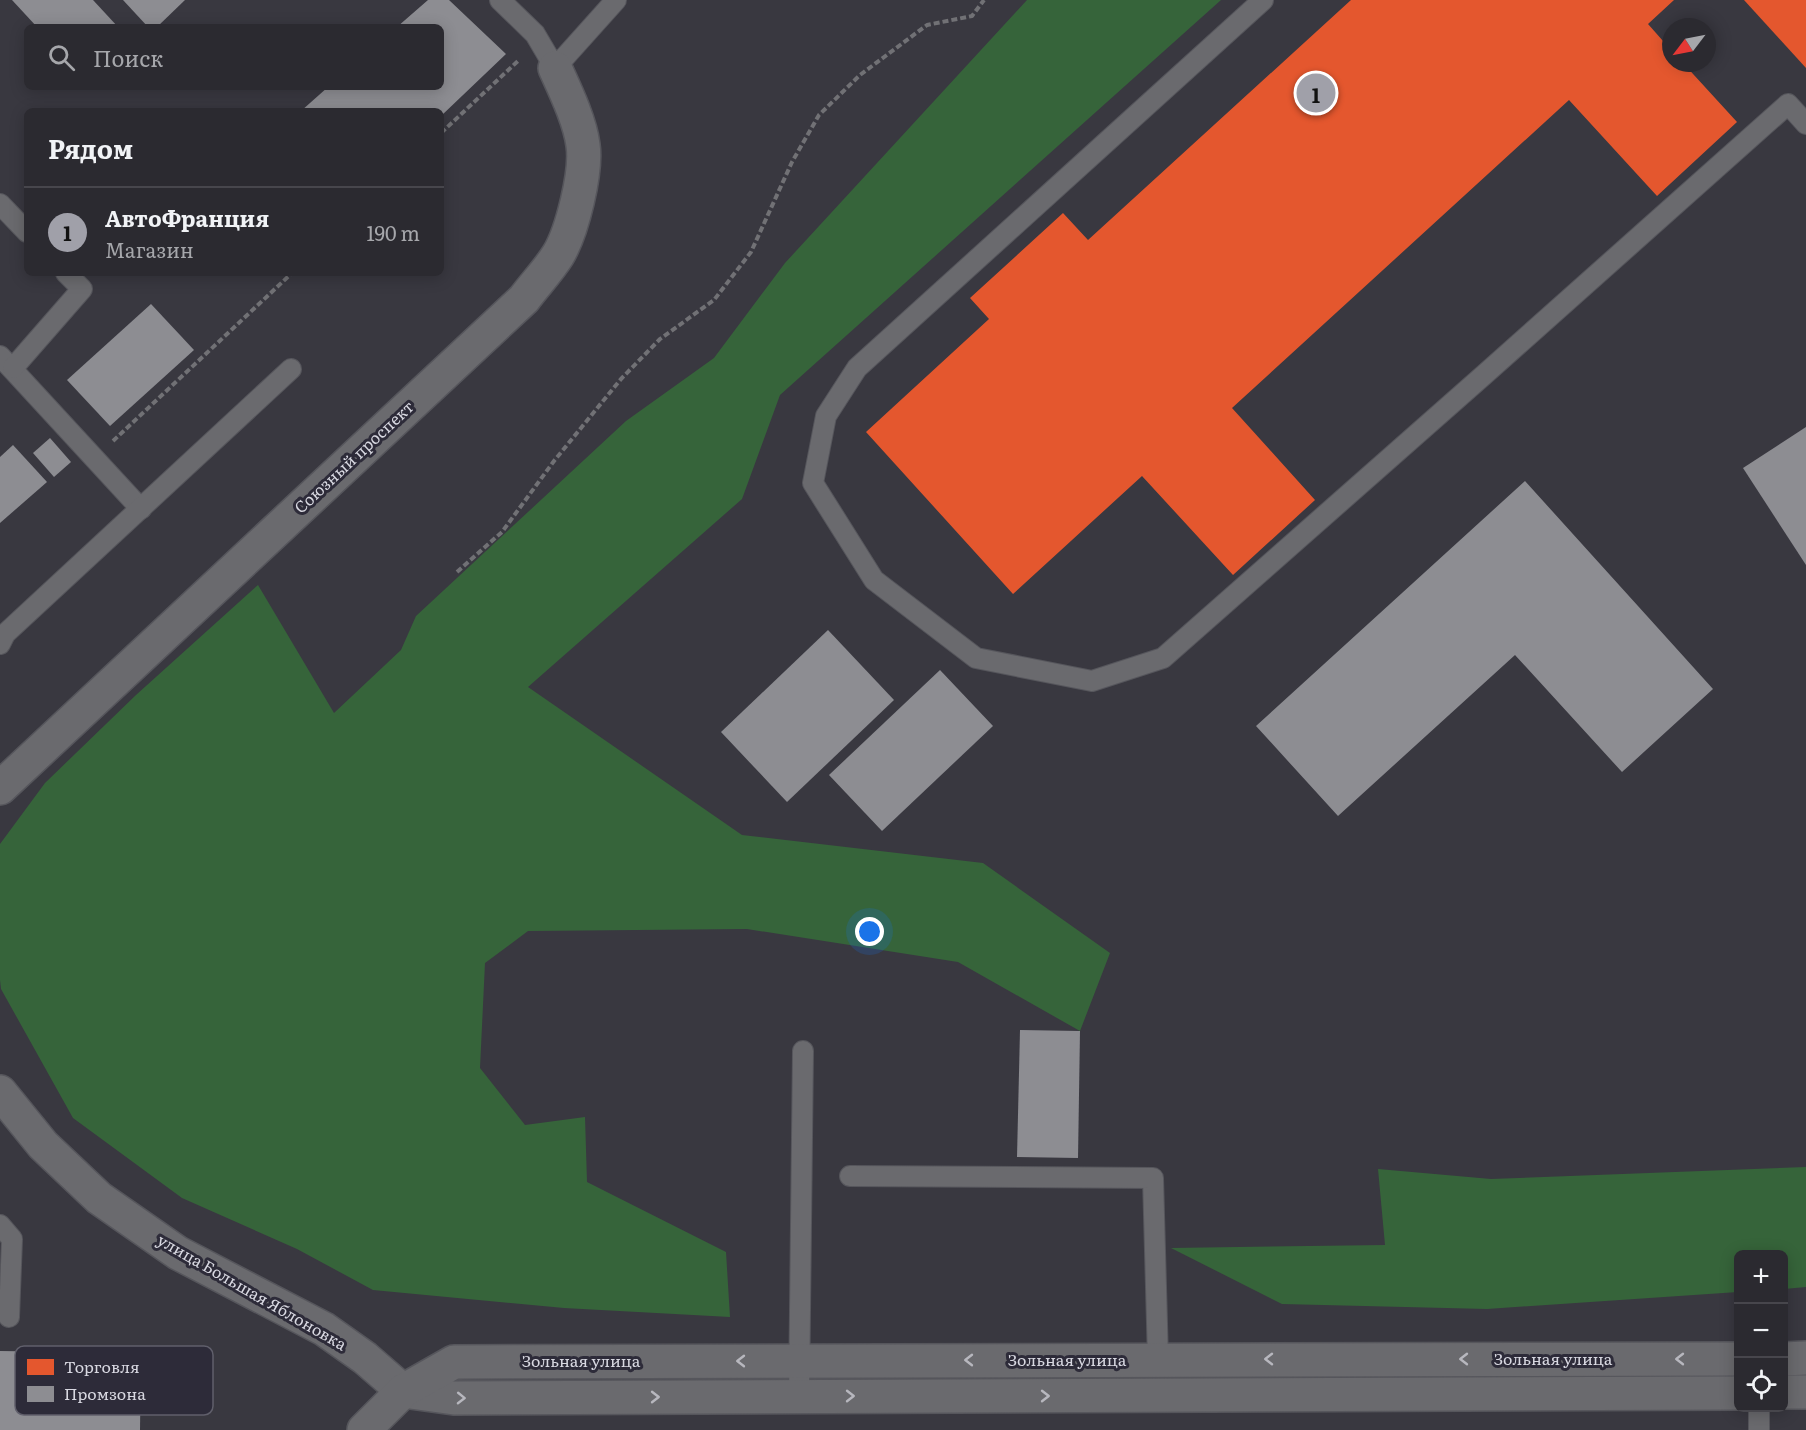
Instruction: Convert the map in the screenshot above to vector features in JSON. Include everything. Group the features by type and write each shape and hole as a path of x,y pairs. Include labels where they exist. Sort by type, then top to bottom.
{"street":[{"name":"Союзный проспект","path":"0,788 524,299 558,255 571,226 578,197 584,146 569,98 547,54"},
{"name":"улица Большая Яблоновка","path":"4,1107 99,1198 178,1253 324,1329 365,1358 402,1391"},
{"path":"1788,1359 1806,1358"},
{"name":"Зольная улица","path":"364,1430 402,1391 454,1362 1734,1359"},
{"name":"Зольная улица","path":"402,1391 454,1398 1734,1393"},
{"path":"1788,1392 1806,1392"}],"lane":[{"path":"500,0 535,34 547,54 616,0"},
{"path":"1263,0 857,368 826,416 813,483 873,580 976,658 1092,681 1163,657 1415,437 1788,104 1806,124"},
{"path":"0,204 24,229"},
{"path":"69,276 82,289 6,362 141,509"},
{"path":"0,644 5,634 291,369"},
{"path":"799,1396 803,1051"},
{"path":"850,1176 1153,1178 1158,1360"},
{"path":"0,1225 12,1239 9,1317"},
{"path":"1759,1412 1759,1430"}],"path":[{"path":"457,572 502,532 554,461 621,379 660,339 714,300 751,252 792,162 819,116 860,75 927,25 972,16 984,0"},
{"path":"444,131 547,54"},
{"path":"95,458 289,276"}],"green space":[{"path":"1027,0 1221,0 780,395 742,499 528,687 742,835 983,863 1110,953 1080,1031 958,962 747,929 528,931 485,963 480,1068 525,1125 585,1117 587,1182 726,1252 730,1317 564,1308 373,1290 297,1249 182,1198 73,1118 1,989 0,980 0,844 45,783 136,695 258,585 334,713 401,650 416,616 626,421 714,358 785,263"},
{"path":"1806,1167 1806,1287 1788,1289 1788,1250 1734,1250 1734,1292 1487,1309 1282,1304 1171,1248 1385,1245 1378,1169 1491,1179"}],"building: Торговля":[{"path":"1351,0 1674,0 1648,24 1662,40 1662,72 1691,72 1737,122 1657,196 1569,100 1232,408 1315,500 1233,575 1142,476 1013,594 866,432 989,319 970,298 1063,213 1088,240"},
{"path":"1744,0 1806,0 1806,68"}],"building: Промзона":[{"path":"12,0 93,0 115,24 34,24"},
{"path":"123,0 185,0 160,24 145,24"},
{"path":"428,0 449,0 506,54 444,113 444,108 304,108 325,90 444,90 444,24 400,24"},
{"path":"151,304 194,350 110,426 67,380"},
{"path":"1806,427 1806,565 1743,468"},
{"path":"50,438 71,462 54,477 33,453"},
{"path":"13,445 47,482 0,523 0,457"},
{"path":"1525,481 1713,689 1622,772 1515,655 1338,816 1256,726"},
{"path":"828,630 894,700 787,802 721,732"},
{"path":"940,670 993,726 882,831 829,775"},
{"path":"1020,1030 1080,1031 1078,1158 1017,1157"},
{"path":"0,1351 15,1351 15,1415 140,1415 140,1430 0,1430"}],"place":[{"name":"АвтоФранция","path":"1316,93"}]}
